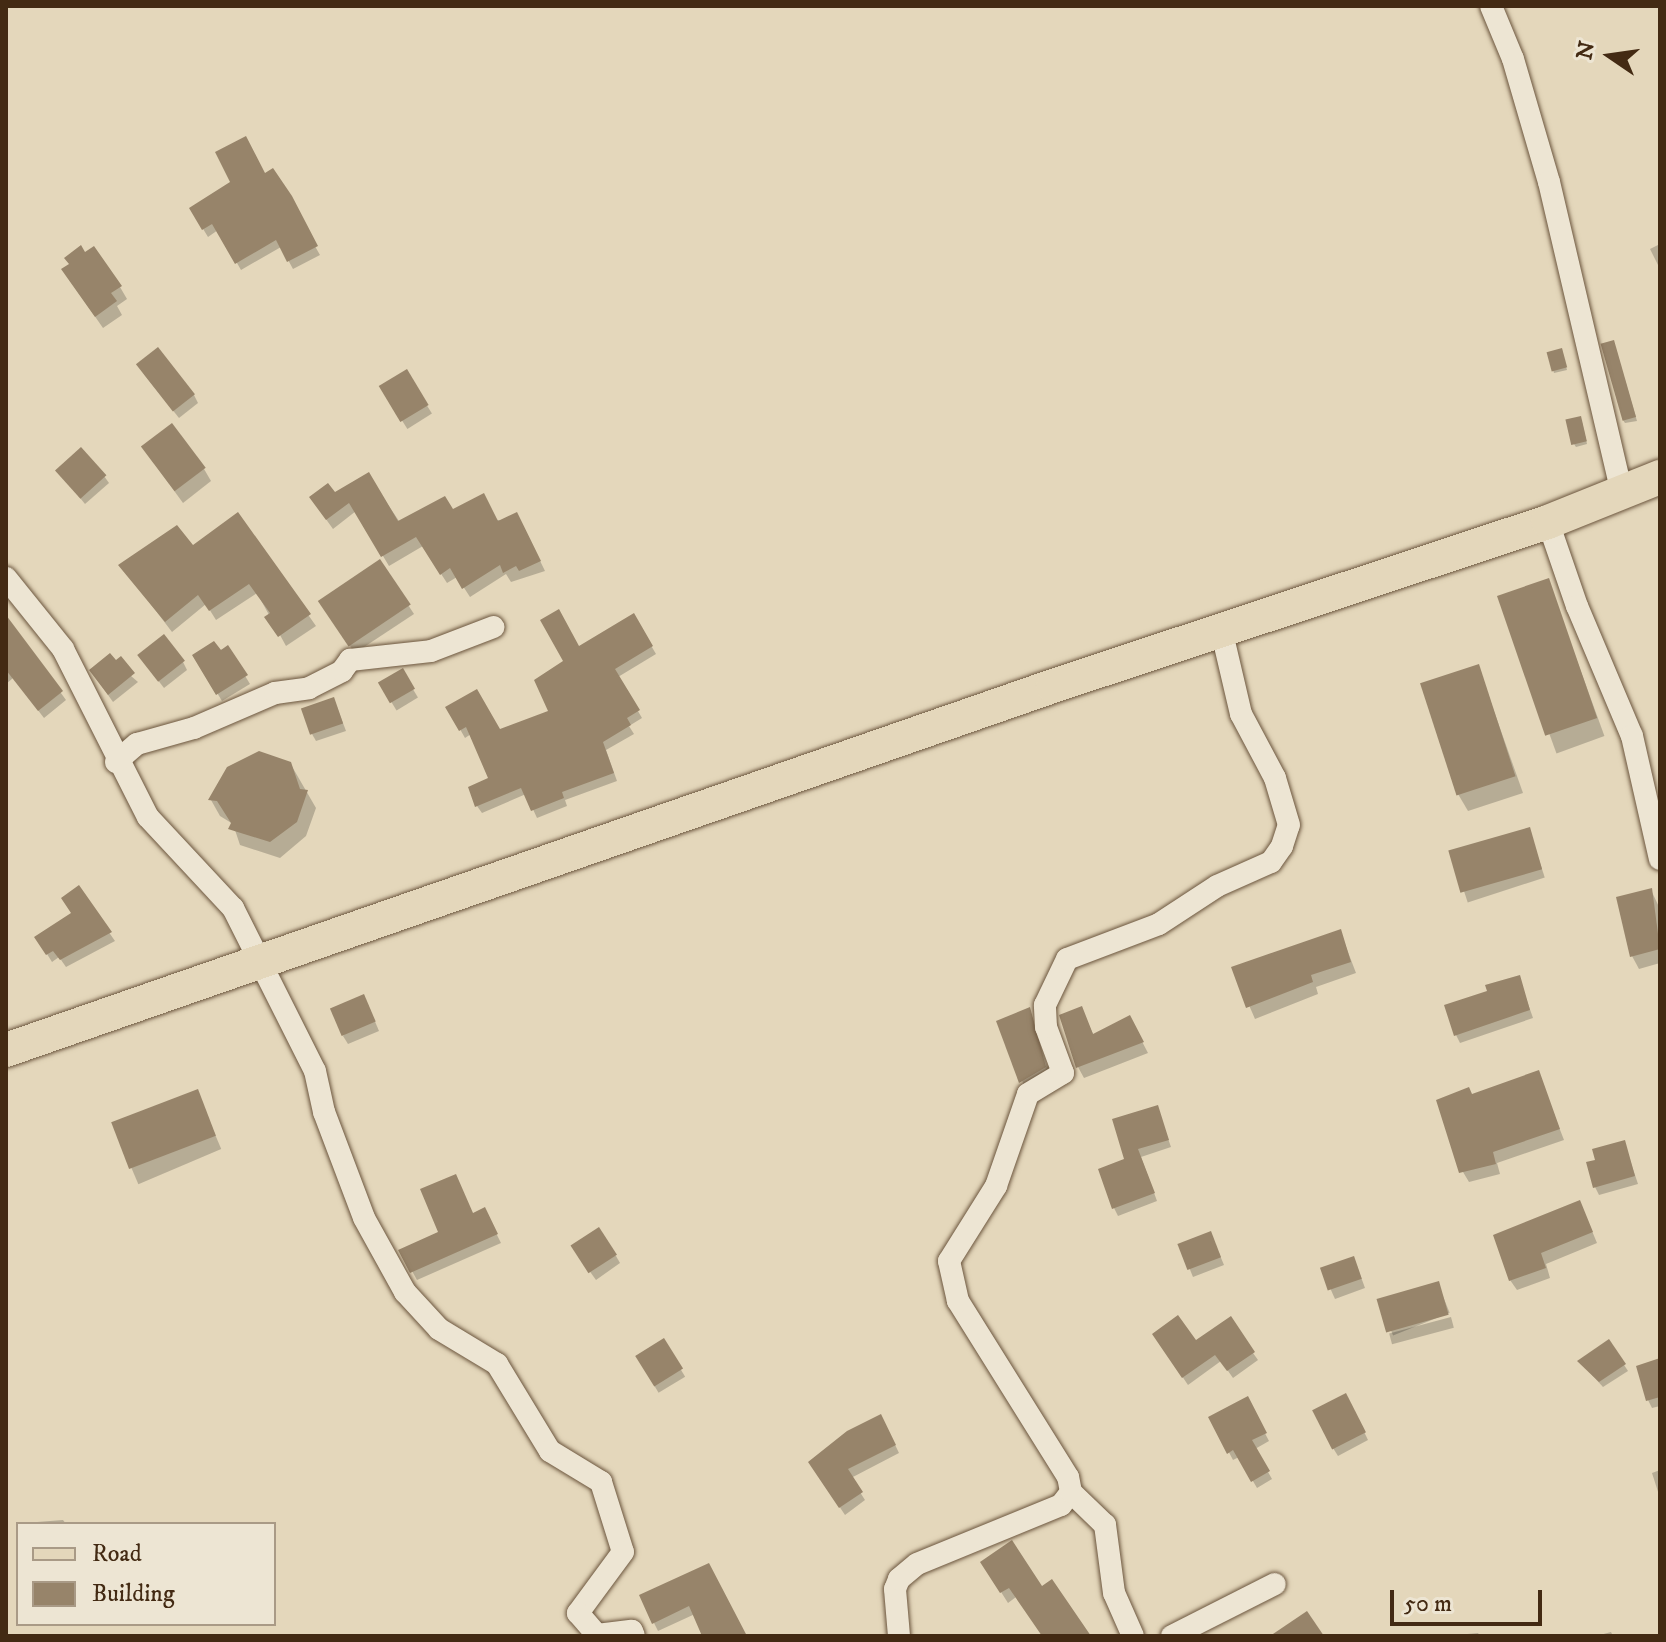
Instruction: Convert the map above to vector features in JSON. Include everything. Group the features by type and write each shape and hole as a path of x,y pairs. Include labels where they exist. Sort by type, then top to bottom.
{"main road":[{"path":"6,1050 1221,629 1548,522 1621,490 1660,477"}],"street":[{"path":"1491,6 1513,59 1549,182 1621,490"},
{"path":"1548,522 1577,606 1632,736 1660,859"},
{"path":"6,578 63,649 116,762 148,817 233,908 261,961 289,1027 315,1071 324,1112 364,1218 405,1292 439,1329 490,1356 550,1451 601,1482 607,1491 623,1552 578,1613 597,1635 632,1631 634,1636"},
{"path":"116,762 137,744 194,728 275,693 309,688 342,671 350,660 431,651 494,627"},
{"path":"1133,1636 1114,1593 1105,1525 1071,1492 1068,1477 958,1301 949,1261 996,1186 1028,1094 1063,1073 1046,1027 1045,1005 1067,959 1159,924 1217,886 1271,862 1282,846 1289,825 1275,778 1241,714 1221,629"},
{"path":"899,1636 895,1589 899,1579 917,1564 1061,1505 1071,1492"},
{"path":"1172,1636 1275,1584"}],"building":[{"path":"246,136 265,173 273,168 292,196 318,246 287,262 276,240 235,264 212,224 202,230 189,208 230,182 215,152"},
{"path":"81,245 85,252 94,246 122,286 111,293 117,301 95,317 61,269 69,264 64,258"},
{"path":"1614,340 1636,417 1623,421 1601,344"},
{"path":"158,347 195,394 173,412 136,364"},
{"path":"1562,348 1567,367 1552,371 1547,352"},
{"path":"407,369 429,405 400,422 379,386"},
{"path":"1581,416 1587,441 1571,445 1565,420"},
{"path":"172,423 206,468 175,491 141,446"},
{"path":"81,447 106,475 80,499 55,470"},
{"path":"369,472 398,521 445,496 453,509 484,493 498,521 517,512 541,561 519,571 516,566 503,573 500,565 462,589 450,568 440,575 416,537 381,557 349,503 326,520 309,497 328,483 335,492"},
{"path":"238,512 311,614 278,637 264,617 270,613 249,584 209,611 198,595 165,622 118,565 177,525 193,545"},
{"path":"380,559 411,605 349,647 318,601"},
{"path":"1549,578 1597,718 1545,736 1497,596"},
{"path":"559,609 579,646 634,613 653,646 615,669 640,710 627,718 631,725 603,742 614,773 562,792 564,798 531,811 521,788 475,807 468,787 488,778 466,727 459,731 445,707 477,689 500,729 548,711 534,680 563,661 540,620"},
{"path":"6,615 63,691 38,711 6,670"},
{"path":"164,634 185,661 158,682 137,655"},
{"path":"214,641 221,650 228,645 248,675 216,695 192,655"},
{"path":"110,653 116,660 121,656 135,673 108,695 89,670"},
{"path":"1479,664 1515,776 1456,795 1420,683"},
{"path":"403,668 415,689 390,703 378,682"},
{"path":"334,697 343,723 310,735 301,708"},
{"path":"259,751 291,762 300,789 308,790 297,822 270,842 228,829 231,823 217,801 208,800 227,767"},
{"path":"1530,827 1542,869 1460,893 1448,850"},
{"path":"79,885 112,932 60,960 53,951 46,955 34,937 71,913 61,898"},
{"path":"1652,888 1660,949 1630,957 1616,897"},
{"path":"1341,929 1351,962 1311,975 1313,982 1246,1008 1231,967"},
{"path":"1520,975 1530,1010 1454,1036 1444,1005 1487,991 1485,985"},
{"path":"364,994 376,1022 342,1036 330,1008"},
{"path":"1082,1006 1093,1034 1130,1015 1144,1042 1076,1068 1059,1015"},
{"path":"1030,1007 1046,1067 1019,1083 996,1021"},
{"path":"1539,1070 1560,1129 1493,1152 1496,1164 1459,1173 1436,1100 1469,1087 1472,1094"},
{"path":"198,1089 216,1136 129,1169 111,1122"},
{"path":"1158,1105 1169,1140 1138,1149 1155,1193 1112,1209 1098,1169 1124,1159 1112,1119"},
{"path":"1625,1140 1635,1176 1593,1188 1586,1162 1595,1160 1592,1149"},
{"path":"456,1174 473,1213 485,1207 498,1234 410,1273 398,1250 438,1232 420,1189"},
{"path":"1580,1200 1593,1232 1541,1253 1546,1268 1509,1281 1493,1235"},
{"path":"599,1227 617,1255 588,1273 570,1246"},
{"path":"1211,1231 1221,1257 1187,1270 1177,1244"},
{"path":"1354,1256 1362,1279 1328,1290 1320,1268"},
{"path":"1439,1281 1449,1315 1386,1333 1377,1299"},
{"path":"1178,1315 1196,1340 1231,1316 1255,1352 1227,1371 1215,1355 1182,1378 1152,1334"},
{"path":"664,1338 683,1369 654,1387 635,1356"},
{"path":"1609,1339 1626,1364 1599,1382 1577,1361"},
{"path":"1660,1358 1660,1397 1646,1401 1636,1366"},
{"path":"1346,1393 1366,1432 1332,1449 1312,1410"},
{"path":"1248,1396 1267,1433 1252,1440 1270,1471 1251,1482 1233,1450 1227,1454 1208,1417"},
{"path":"881,1414 896,1445 848,1469 863,1492 839,1508 808,1462 847,1431"},
{"path":"1012,1540 1042,1586 1052,1579 1091,1636 1042,1636 1009,1588 1000,1593 980,1562"},
{"path":"709,1563 747,1636 702,1636 689,1606 652,1624 639,1595"},
{"path":"1307,1611 1324,1636 1270,1636"}]}
